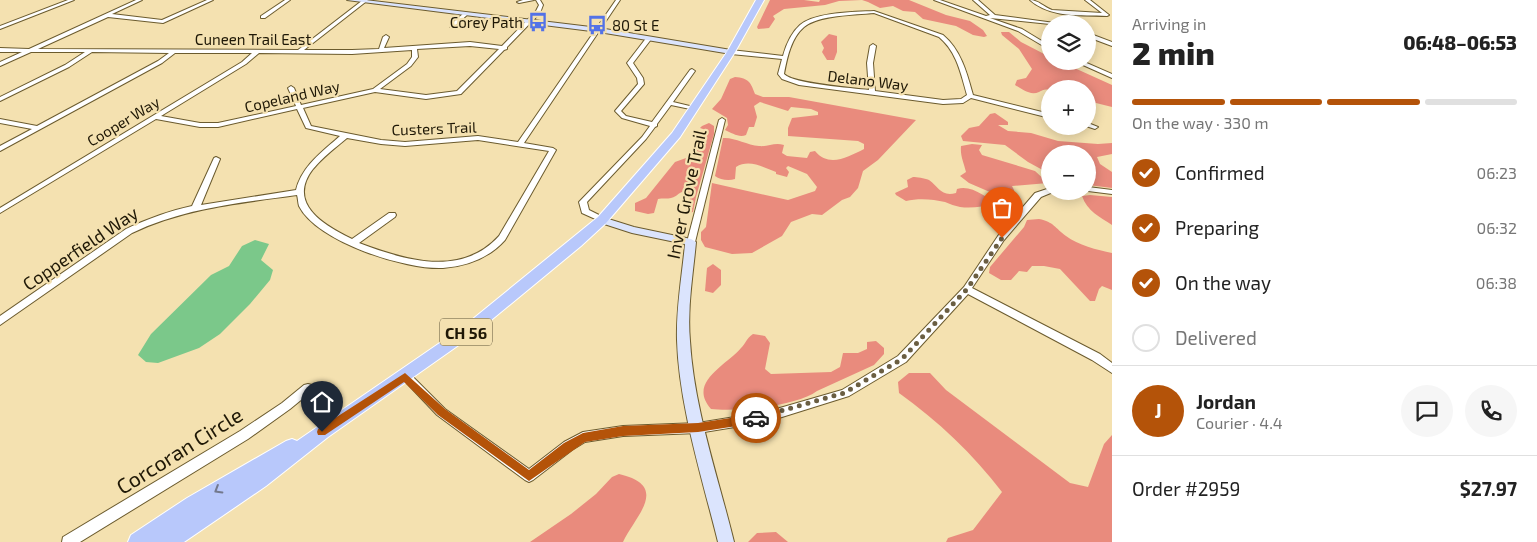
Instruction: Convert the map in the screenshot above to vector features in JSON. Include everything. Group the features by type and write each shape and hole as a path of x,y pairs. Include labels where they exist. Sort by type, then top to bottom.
{"main road":[{"name":"CH 56","path":"166,542 259,480 322,432 405,376 508,300 602,220 664,150 695,108 731,52 760,0"},
{"name":"CH 56","path":"138,542 280,453 322,432"}],"street":[{"path":"0,28 72,0"},
{"path":"0,64 140,0"},
{"path":"105,15 163,22 211,0"},
{"path":"263,17 288,0"},
{"path":"350,0 599,30 731,52 784,58 798,30 804,24 846,15 874,12 941,36 948,41 963,69 970,96 1041,114"},
{"path":"519,2 532,0"},
{"path":"375,90 426,97 459,93 505,48 541,8 538,0"},
{"path":"520,144 618,0"},
{"path":"936,0 1020,30 1041,43"},
{"path":"975,0 993,15"},
{"path":"1032,0 1042,8 1051,11 1107,16 1087,0"},
{"path":"300,51 364,1"},
{"path":"452,26 466,14"},
{"path":"983,17 993,15 1041,21"},
{"path":"381,50 386,36"},
{"path":"649,38 630,63 641,78 641,84 618,111 624,118 655,125"},
{"path":"1096,38 1112,44"},
{"name":"Cuneen Trail East","path":"0,50 381,50 470,44 505,48"},
{"path":"872,93 870,63 873,46"},
{"name":"Copeland Way","path":"155,117 200,125 218,125 375,90 409,65 415,57 414,48"},
{"path":"0,99 67,66 90,51"},
{"path":"0,149 160,62 174,51"},
{"name":"Cooper Way","path":"0,211 244,63 258,51"},
{"name":"Delano Way","path":"784,58 781,74 784,78 799,84 943,102 964,101 970,96"},
{"path":"1096,69 1112,76"},
{"path":"691,242 632,230 602,220 585,211 583,202 622,163 655,125 692,71"},
{"path":"291,88 299,108"},
{"path":"671,103 695,108"},
{"name":"Custers Trail","path":"299,108 308,127 345,136 405,144 478,138 553,150 502,238 492,248 478,256 453,264 415,263 390,257 353,243"},
{"name":"Inver Grove Trail","path":"722,120 691,242 684,323 684,351 698,428 726,542"},
{"path":"0,121 37,128"},
{"path":"345,136 309,169 299,192 306,211 313,219 353,243 392,215"},
{"path":"195,209 216,159"},
{"path":"1096,190 1112,192"},
{"name":"Copperfield Way","path":"0,321 129,231 160,217 195,209 299,192"},
{"path":"405,376 441,412 529,476 583,437 623,431 698,428 766,416 844,393 902,359 967,289 1002,238 1041,194"},
{"path":"967,289 1081,349 1112,369"},
{"name":"Corcoran Circle","path":"68,542 244,435 308,388"}],"shaded area":[{"path":"770,0 819,2 820,0 862,0 839,1 825,5 784,9 773,16 775,19 769,28 758,29 757,27"},
{"path":"862,0 909,0 946,15 970,21 983,30 987,36 973,35 956,26 923,19 915,12 903,11 893,6 880,8"},
{"path":"1001,32 1009,32 1021,42 1041,52 1041,70 1079,70 1112,85 1112,107 1096,103 1096,80 1041,80 1041,91 1036,93 1026,92 1015,85 1017,80 1026,78 1032,69 1019,49"},
{"path":"829,34 837,36 837,52 834,60 827,60 822,52 824,48 821,42"},
{"path":"735,77 746,80 751,84 755,94 763,97 789,97 916,120 878,160 863,171 858,188 850,197 842,200 822,215 812,214 791,222 782,236 752,253 732,254 705,247 701,240 701,232 706,227 712,183 788,200 815,191 817,187 807,174 788,166 786,168 789,172 787,177 776,174 776,172 761,166 751,164 736,167 735,179 725,180 715,176 723,138 759,146 784,145 782,153 787,156 807,158 810,152 815,151 820,156 832,160 845,158 864,149 864,144 858,141 788,136 788,128 792,118 818,115 818,112 811,109 791,107 788,111 760,102 754,106 757,117 754,127 749,127 746,135 738,136 725,130 728,125 727,118 712,109 721,99 730,79"},
{"path":"995,113 1008,122 1008,125 998,125 1008,131 1031,133 1058,141 1098,144 1112,143 1112,154 1097,157 1100,164 1112,172 1112,188 1096,186 1096,145 1041,145 1041,169 1005,145 963,141 961,136 969,128 979,126 990,114"},
{"path":"709,123 714,126 714,134 693,212 687,213 686,211 691,194 684,192 671,198 658,199 654,213 648,214 635,211 635,203 646,198 675,162 686,158 698,145 705,136 706,130 700,128"},
{"path":"982,145 979,150 982,155 1035,171 1041,177 1041,184 1012,186 1014,190 1013,202 969,183 960,176 966,172 961,146"},
{"path":"913,177 929,180 947,194 956,193 957,189 962,188 974,190 999,206 965,207 931,200 915,199 906,201 895,193 908,187 907,180"},
{"path":"1096,196 1112,197 1112,225 1094,213 1084,201 1096,200"},
{"path":"1039,219 1051,224 1076,242 1112,253 1112,290 1102,286 1095,301 1090,301 1060,269 1044,266 1032,266 1027,272 1019,271 1011,280 1001,280 989,273 990,267 1024,227 1027,220"},
{"path":"255,240 269,244 261,260 273,270 270,280 250,304 220,334 199,348 158,363 146,362 138,355 151,334 211,275 229,266 242,246"},
{"path":"713,264 721,270 721,285 713,293 705,291 707,268"},
{"path":"753,334 765,336 770,343 765,369 771,374 831,372 840,367 843,353 858,353 867,349 867,342 876,341 884,348 884,354 874,365 796,401 751,409 711,409 705,399 704,390 706,382"},
{"path":"909,373 930,373 946,390 1070,483 1088,487 1104,444 1112,435 1112,542 946,542 948,538 973,530 1002,492 979,464 954,439 899,393 898,382"},
{"path":"619,474 635,479 643,486 646,494 641,512 623,542 530,542 571,514 596,494 612,477"},
{"path":"776,532 788,542 748,542 757,533"}],"way so far":[{"path":"756,418 844,393 902,359 967,289 1002,238"}],"place":[{"name":"Corey Path","path":"538,22"},
{"name":"80 St E","path":"597,25"}],"route":[{"path":"322,432 405,376 441,412 529,476 583,437 623,431 698,428 756,418"}]}
